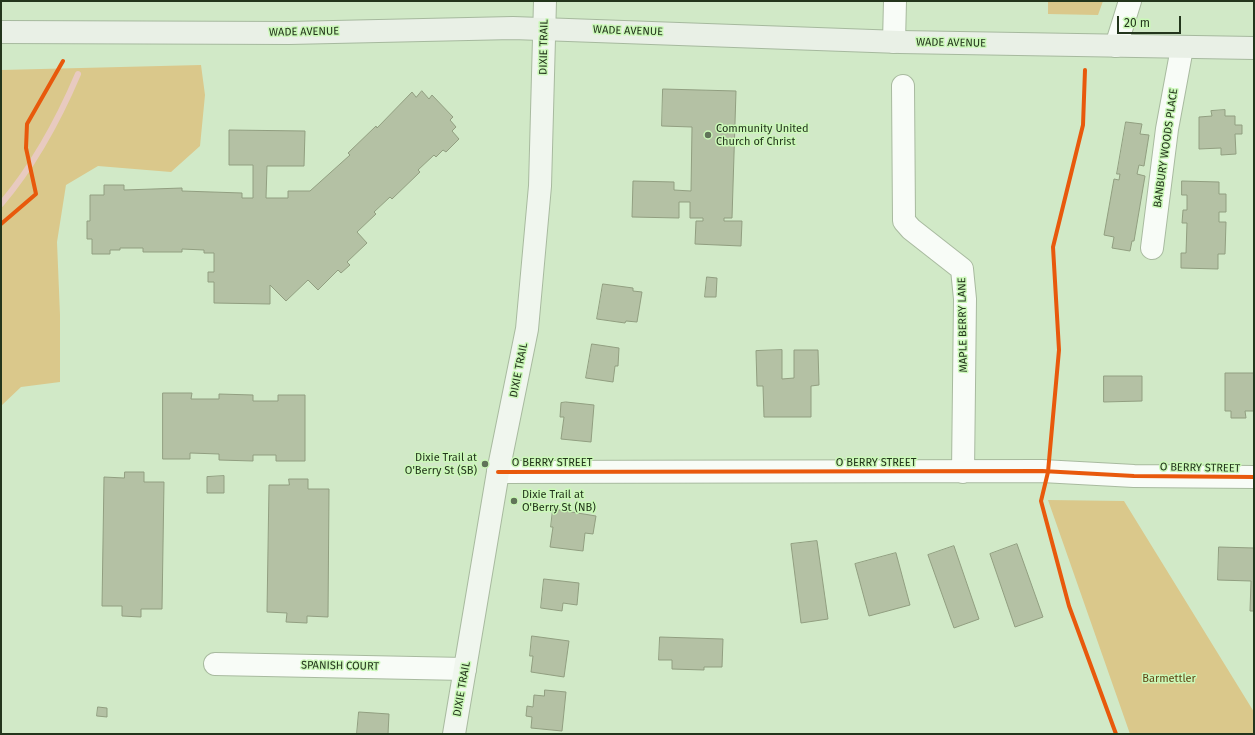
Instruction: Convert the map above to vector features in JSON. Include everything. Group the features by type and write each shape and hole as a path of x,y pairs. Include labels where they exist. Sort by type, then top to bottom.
{"main road":[{"name":"DIXIE TRAIL","path":"454,734 498,472 527,329 540,186 545,1"},
{"name":"WADE AVENUE","path":"1,32 289,33 544,29 894,42 1254,48"}],"street":[{"path":"894,42 895,1"},
{"path":"1116,46 1130,1"},
{"name":"BANBURY WOODS PLACE","path":"1152,248 1167,129 1182,48"},
{"name":"MAPLE BERRY LANE","path":"903,86 904,221 911,229 962,269 965,299 963,472"},
{"name":"O BERRY STREET","path":"498,472 1042,471 1134,476 1254,477"},
{"name":"SPANISH COURT","path":"215,664 465,669"}],"green space":[{"path":"1048,1 1103,1 1098,15 1048,14"},
{"path":"201,65 205,95 200,146 171,172 98,166 66,185 57,242 60,315 60,382 21,387 1,406 1,70"},
{"name":"Barmettler","path":"1048,500 1124,501 1254,712 1254,734 1130,734"}],"building":[{"path":"663,89 736,91 732,218 724,218 724,221 742,221 741,246 695,244 696,221 703,221 703,218 690,218 690,202 679,202 679,218 632,217 633,181 674,182 674,190 691,191 692,127 662,126"},
{"path":"422,91 429,99 432,95 453,117 450,120 456,127 452,131 459,139 446,152 443,150 436,157 434,155 418,170 420,172 392,199 390,197 374,212 376,214 357,232 367,243 347,262 350,265 341,273 338,270 318,290 308,280 286,301 270,285 270,304 214,303 214,282 208,282 208,272 214,272 214,253 204,253 204,250 182,249 182,252 143,252 143,248 120,248 120,250 110,250 110,254 92,254 92,239 87,239 87,221 90,221 90,195 104,195 104,185 124,185 124,190 182,188 182,191 242,193 242,198 253,198 253,165 229,165 229,130 305,131 304,166 267,166 266,198 288,198 288,191 310,191 350,155 348,153 376,126 377,128 412,92 416,97"},
{"path":"1225,110 1225,116 1235,116 1235,125 1242,125 1242,134 1235,134 1236,154 1221,155 1221,148 1199,149 1199,117 1212,116 1211,111"},
{"path":"1126,122 1142,124 1140,134 1149,135 1144,166 1139,165 1137,174 1145,176 1134,241 1132,241 1130,251 1112,248 1114,237 1104,235 1114,179 1119,180 1120,174 1117,174"},
{"path":"1182,181 1219,182 1219,194 1226,194 1226,212 1219,212 1219,222 1226,222 1225,254 1218,254 1218,269 1181,268 1181,253 1186,253 1187,223 1182,223 1183,210 1187,210 1187,195 1182,195"},
{"path":"707,277 717,278 716,297 705,297"},
{"path":"603,284 633,288 633,291 642,292 637,322 626,321 625,323 597,319"},
{"path":"592,344 619,348 618,366 615,366 613,382 586,378"},
{"path":"782,350 782,379 794,378 794,350 818,350 819,385 811,386 811,417 764,417 763,386 757,386 756,351"},
{"path":"1225,373 1254,373 1254,411 1245,411 1246,418 1231,418 1231,411 1225,411"},
{"path":"1104,376 1142,376 1142,401 1104,402"},
{"path":"163,393 192,393 191,399 219,399 219,394 253,395 253,401 278,401 278,395 305,395 305,461 276,461 276,455 253,455 253,461 219,460 219,454 190,453 190,459 163,459"},
{"path":"566,402 594,405 591,442 561,439 564,417 560,417 561,403"},
{"path":"125,472 144,472 144,482 164,482 162,609 141,609 141,617 122,616 122,606 102,606 104,477 124,478"},
{"path":"224,476 224,493 207,493 207,477"},
{"path":"289,479 308,479 308,489 329,489 328,617 307,616 307,623 286,622 287,613 267,612 269,485 289,485"},
{"path":"553,509 596,516 593,534 585,533 583,551 550,547 553,527 551,527"},
{"path":"817,541 828,619 801,623 791,544"},
{"path":"1017,544 1043,617 1015,627 990,554"},
{"path":"954,546 979,619 954,628 928,555"},
{"path":"1219,547 1254,548 1254,611 1250,611 1251,581 1218,580"},
{"path":"896,553 910,605 869,616 855,564"},
{"path":"544,579 579,583 577,605 563,603 562,611 541,608"},
{"path":"532,636 569,641 564,677 531,672 533,656 530,656"},
{"path":"660,637 723,639 722,667 704,667 704,670 672,669 672,660 659,660"},
{"path":"545,690 566,692 562,731 531,728 532,717 526,716 527,706 533,707 534,695 544,696"},
{"path":"98,707 107,708 107,717 97,716"},
{"path":"359,712 389,714 388,734 357,734"}],"waterway":[{"path":"1,204 25,173 45,142 78,74"}],"cycle path":[{"path":"1,224 36,194 26,148 27,124 63,61"},
{"path":"1085,70 1083,125 1053,247 1059,350 1048,472 1041,501 1069,606 1116,734"},
{"path":"498,472 1042,471 1134,476 1254,477"}],"place":[{"name":"Community United Church of Christ","path":"708,135"},
{"name":"Dixie Trail at O'Berry St (SB)","path":"485,464"},
{"name":"Dixie Trail at O'Berry St (NB)","path":"514,501"}]}
